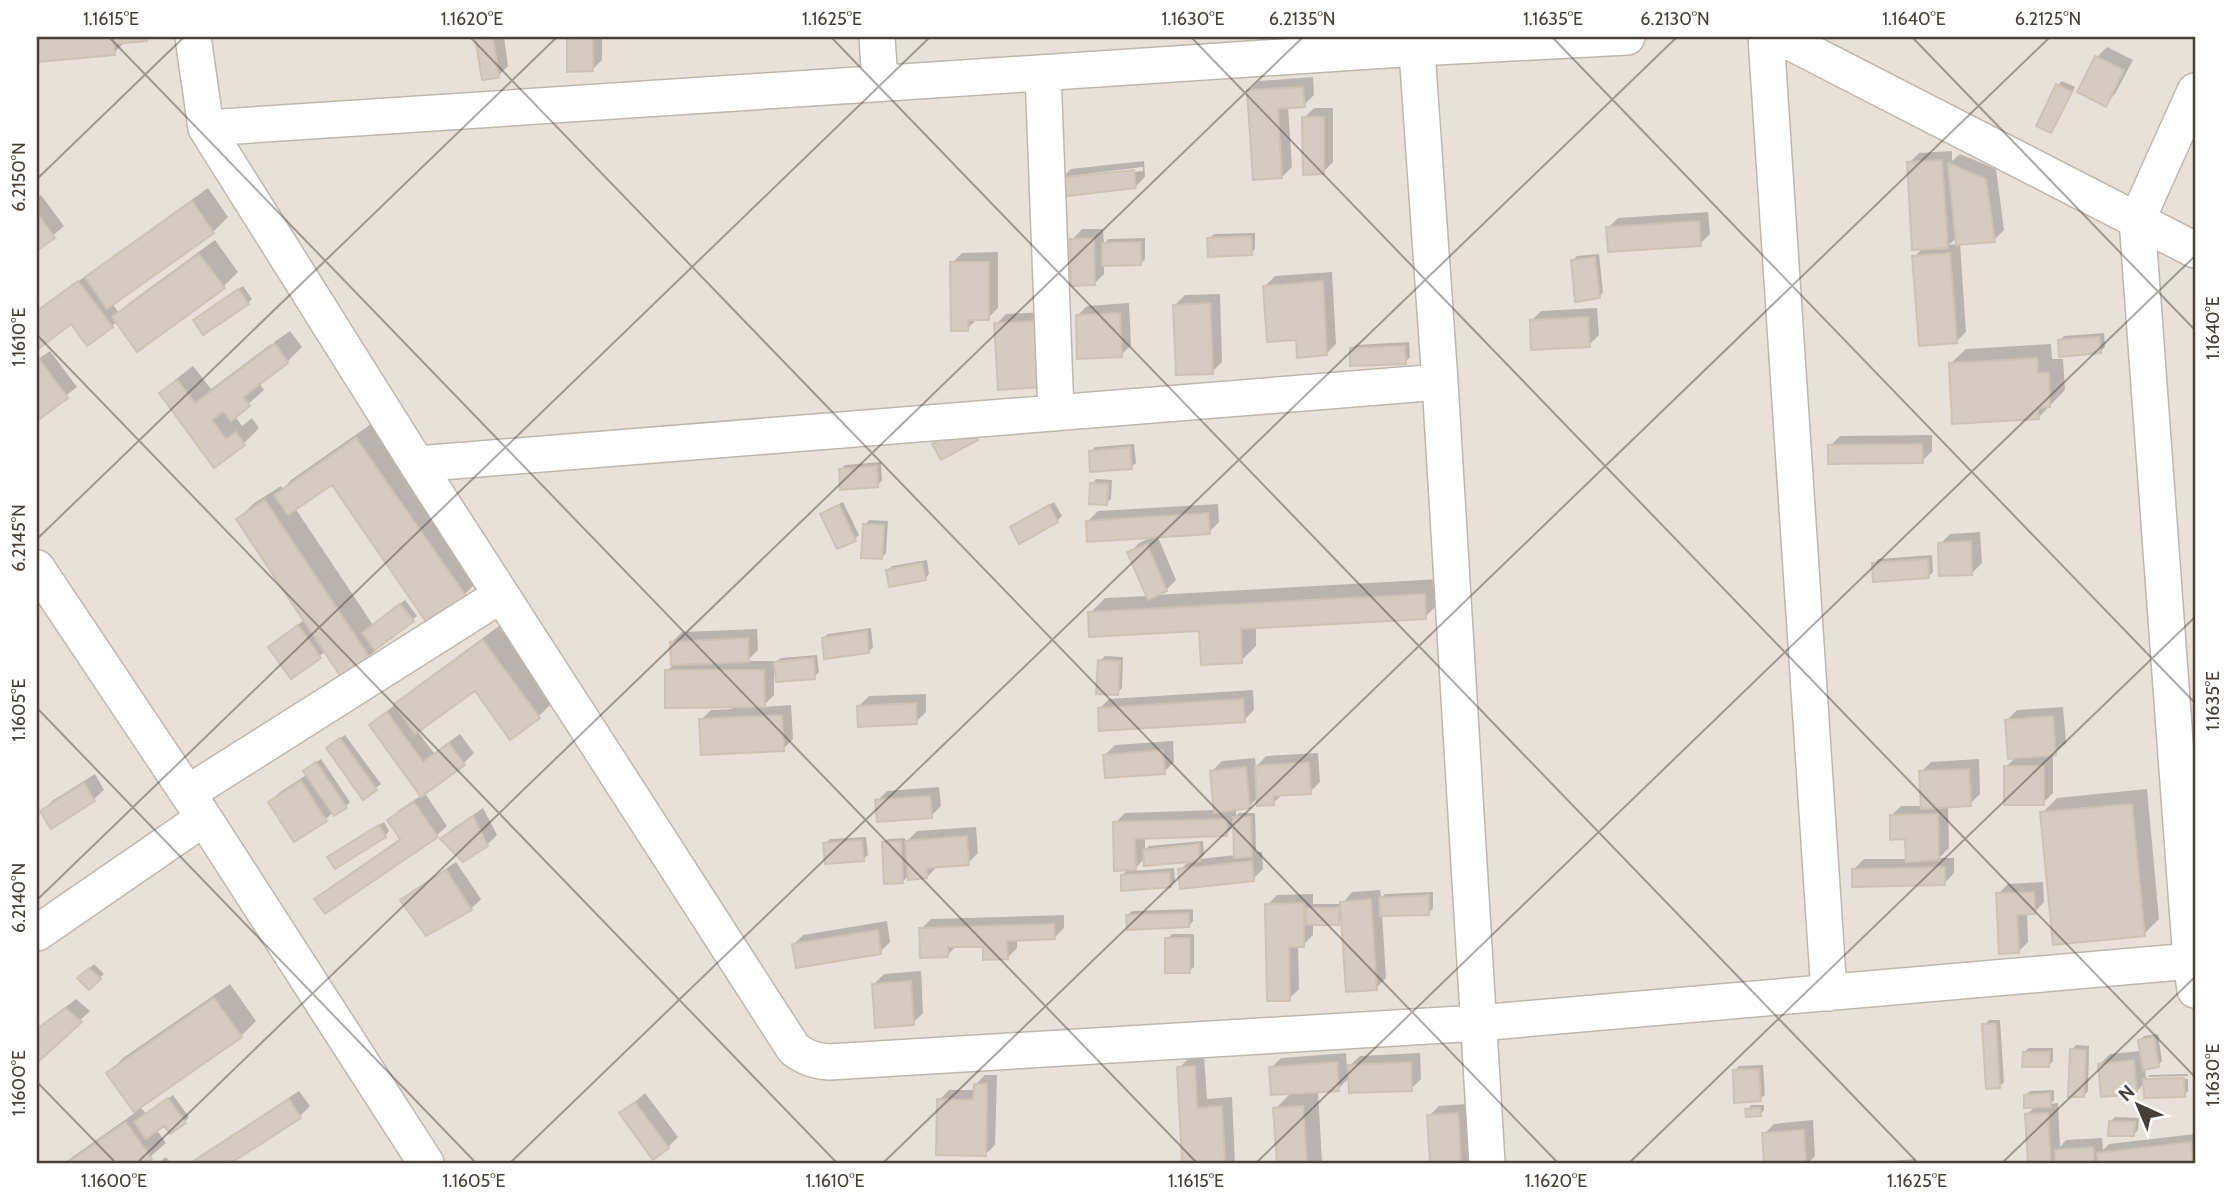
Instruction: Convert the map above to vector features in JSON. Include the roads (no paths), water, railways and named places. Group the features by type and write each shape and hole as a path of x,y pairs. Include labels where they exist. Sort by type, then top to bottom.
{"street":[{"path":"194,37 206,128 416,464 794,1049 804,1057 830,1062 1478,1023 1829,993 2193,975 2137,220 2195,92"},
{"path":"877,37 880,83"},
{"path":"206,128 1042,73 1417,42 1627,37"},
{"path":"1766,37 1829,993"},
{"path":"1780,37 2195,250"},
{"path":"1417,42 1487,1163"},
{"path":"1042,73 1056,413"},
{"path":"416,464 1440,382"},
{"path":"37,568 196,805 426,1163"},
{"path":"37,933 196,805 501,595"}]}
